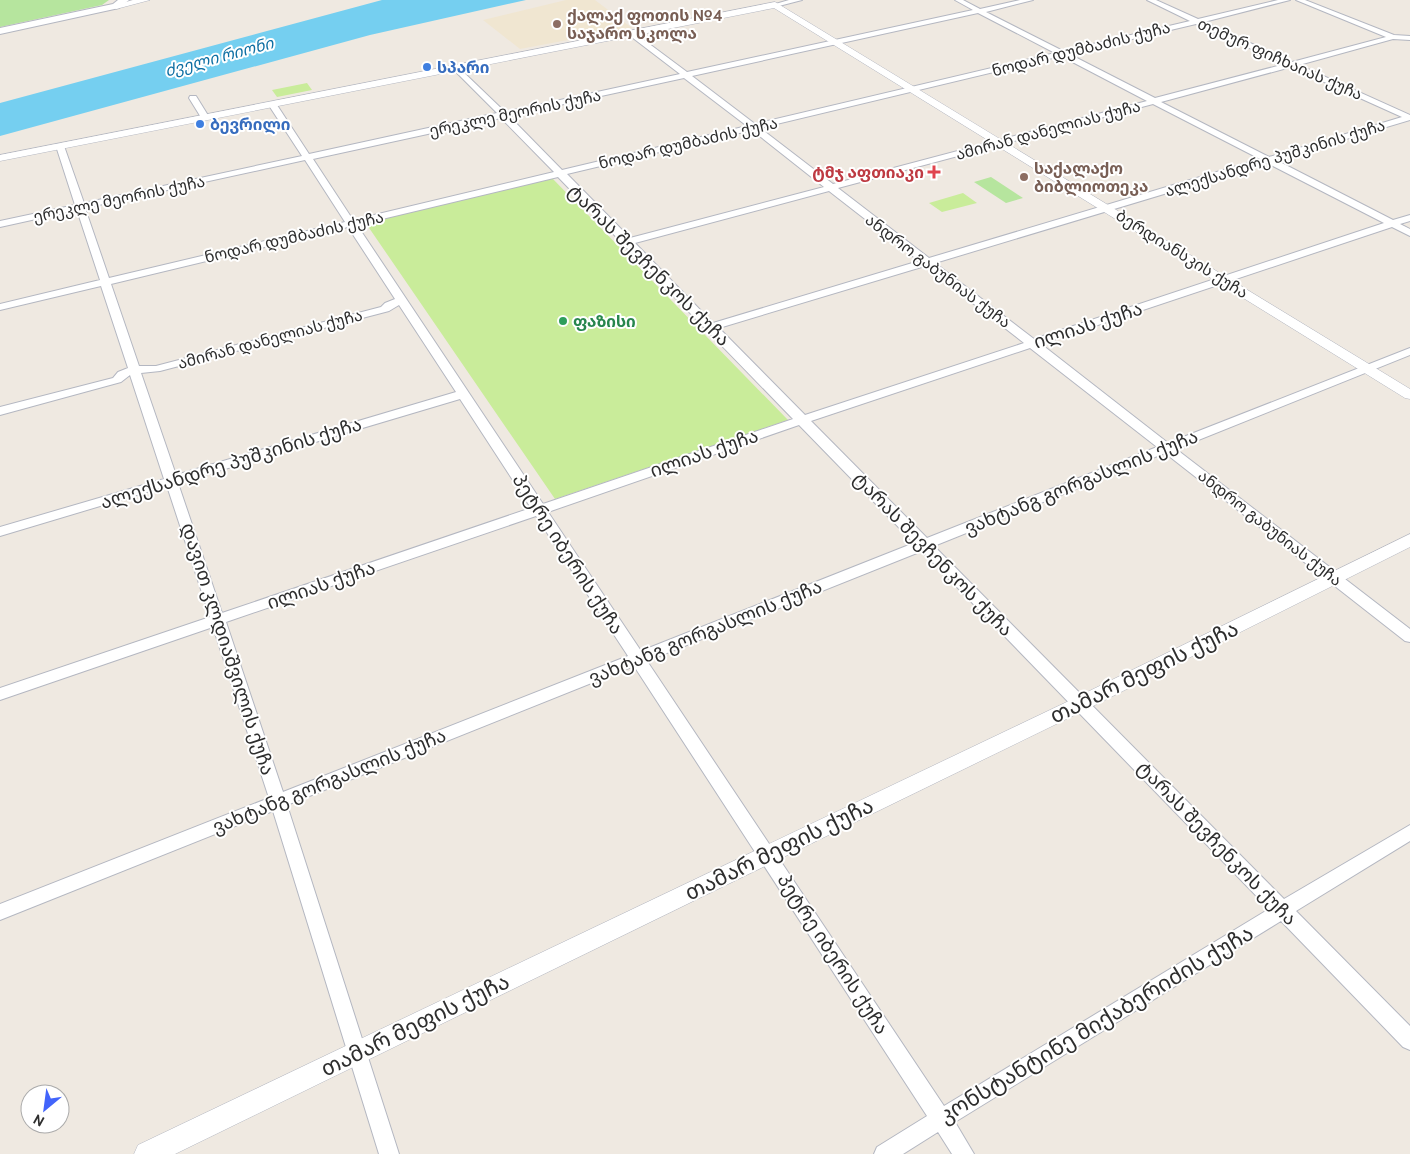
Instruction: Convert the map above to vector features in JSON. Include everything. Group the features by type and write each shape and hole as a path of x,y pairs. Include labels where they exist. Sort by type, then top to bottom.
{"main road":[{"path":"0,31 116,6 124,0"}],"street":[{"path":"116,6 132,1 146,0"},
{"path":"0,158 799,0"},
{"path":"958,0 1410,233"},
{"name":"ერეკლე მეორის ქუჩა","path":"0,224 1030,0"},
{"name":"თემურ ფიჩხაიას ქუჩა","path":"1150,0 1409,118"},
{"name":"ნოდარ დუმბაძის ქუჩა","path":"0,307 1287,0"},
{"path":"1299,0 1410,44"},
{"name":"ბერდიანსკის ქუჩა","path":"775,5 1410,394"},
{"name":"ანდრო გაბუნიას ქუჩა","path":"632,33 1410,637"},
{"name":"ამირან დანელიას ქუჩა","path":"628,242 1394,37 1410,38"},
{"name":"ტარას შევჩენკოს ქუჩა","path":"457,68 1410,1040"},
{"path":"193,98 205,117"},
{"name":"პეტრე იბერის ქუჩა","path":"272,104 351,223 395,303 462,394 964,1154"},
{"name":"ალექსანდრე პუშკინის ქუჩა","path":"710,327 1409,118"},
{"name":"დავით კლდიაშვილის ქუჩა","path":"60,146 105,282 128,373 172,481 278,802 389,1154"},
{"name":"ილიას ქუჩა","path":"0,694 802,420 1410,218"},
{"name":"ამირან დანელიას ქუჩა","path":"0,402 115,372 128,373 149,368 156,369 385,309 395,303"},
{"name":"ვახტანგ გორგასლის ქუჩა","path":"0,912 1410,351"},
{"name":"ამირან დანელიას ქუჩა","path":"0,411 117,380 128,373"},
{"name":"ალექსანდრე პუშკინის ქუჩა","path":"0,532 462,394"},
{"name":"თამარ მეფის ქუჩა","path":"147,1154 1080,704 1410,540"},
{"name":"კონსტანტინე მიქაბერიძის ქუჩა","path":"884,1154 1410,832"}],"shaded area":[{"name":"ქალაქ ფოთის №4 საჯარო სკოლა","path":"566,0 595,0 632,28 520,49 483,20"}],"green space":[{"path":"0,0 109,0 102,5 0,27"},
{"path":"307,83 312,90 277,97 272,90"},
{"path":"991,177 1023,198 1006,203 974,182"},
{"name":"ფაზისი","path":"552,178 788,420 555,499 365,222"},
{"path":"963,193 977,203 942,212 929,203"}],"water":[{"name":"ძველი რიონი","path":"382,0 526,0 370,35 0,136 0,103"}],"place":[{"name":"ქალაქ ფოთის №4 საჯარო სკოლა","path":"557,24"},
{"name":"სპარი","path":"427,67"},
{"name":"ბევრილი","path":"200,124"},
{"name":"ტმჯ აფთიაკი","path":"934,172"},
{"name":"საქალაქო ბიბლიოთეკა","path":"1024,177"},
{"name":"ფაზისი","path":"563,321"}]}
